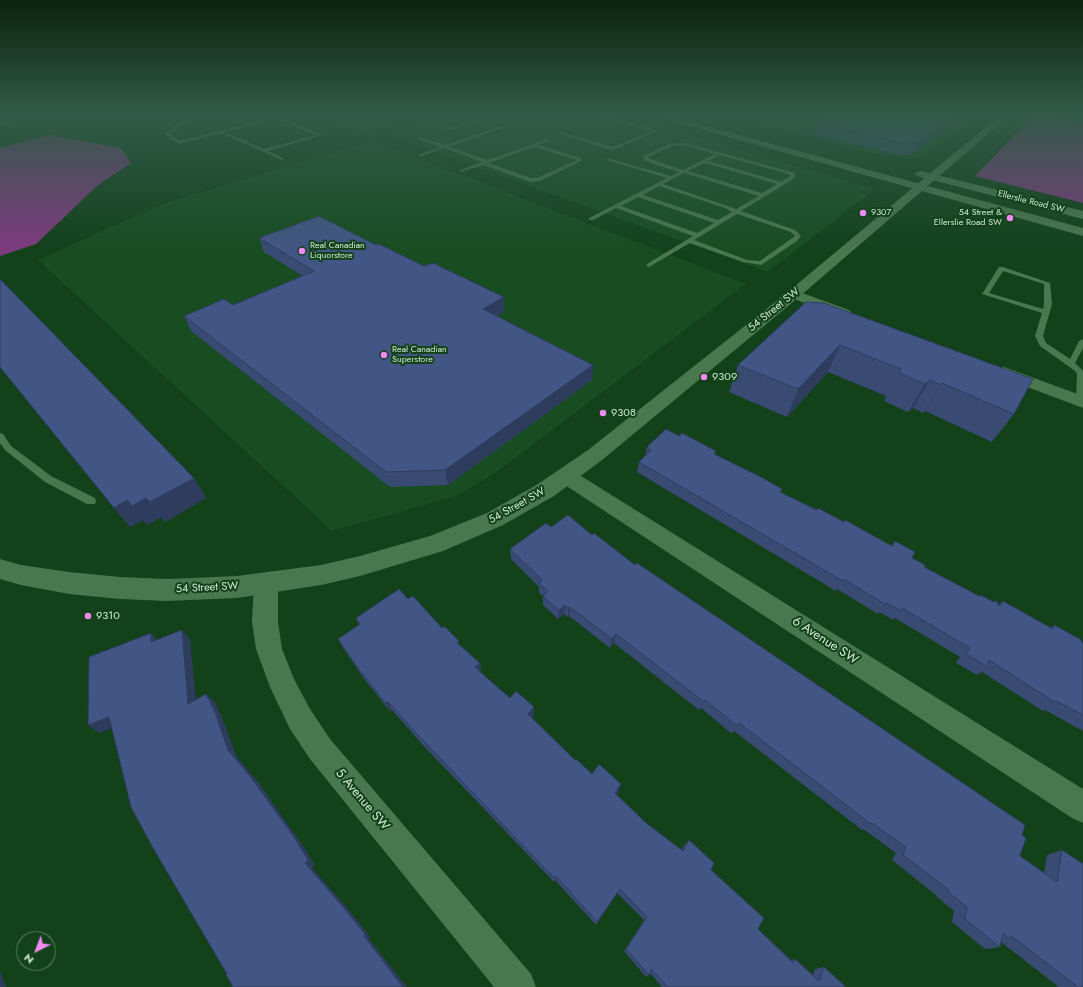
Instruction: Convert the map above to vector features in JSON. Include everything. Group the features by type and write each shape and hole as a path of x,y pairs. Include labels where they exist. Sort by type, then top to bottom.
{"street":[{"name":"Ellerslie Road SW","path":"844,161 1083,215"},
{"path":"846,161 923,179 957,192 1083,221"},
{"name":"54 Street SW","path":"0,569 21,575 62,582 120,588 167,590 205,589 266,584 360,566 435,544 495,519 546,490 595,455 794,294 923,179 946,161"},
{"name":"Ellerslie Road SW","path":"923,179 1083,232"},
{"path":"794,294 857,317"},
{"path":"991,367 1081,401"},
{"name":"6 Avenue SW","path":"566,476 1083,807"},
{"name":"5 Avenue SW","path":"266,584 264,622 269,649 284,686 300,719 320,750 518,987"}],"lane":[{"path":"462,171 485,162 530,180 538,180 579,161"},
{"path":"616,161 672,178"},
{"path":"651,161 762,195"},
{"path":"590,218 704,161"},
{"path":"704,161 781,184"},
{"path":"649,265 717,222 793,177 793,174 748,161"},
{"path":"658,184 793,231 798,236 795,240 761,263 745,261 688,240"},
{"path":"638,195 717,222"},
{"path":"615,206 696,235"},
{"path":"1045,312 985,294 1001,268 1036,278 1047,283 1048,304 1039,336 1043,344 1078,369 1081,374 1081,401"},
{"path":"1071,364 1083,341"},
{"path":"0,436 8,448 48,479 90,501"}],"shaded area":[{"path":"0,161 130,161 131,163 98,185 36,244 0,256"},
{"path":"305,161 424,161 746,284 494,474 457,496 332,531 38,260 165,203"},
{"path":"460,161 778,161 875,189 768,272"},
{"path":"989,161 1083,161 1083,203 975,176"}],"building":[{"name":"Real Canadian Superstore","path":"319,216 376,245 379,244 424,266 433,263 504,297 483,309 593,365 445,470 386,472 184,316 224,299 233,305 314,271 259,238"},
{"path":"0,279 194,478 150,502 146,498 132,506 127,500 114,508 0,367"},
{"path":"806,302 824,303 1033,379 1014,414 942,383 941,385 930,380 925,384 899,373 901,369 840,345 798,389 738,365"},
{"path":"666,429 679,436 682,433 716,451 714,454 763,478 782,489 780,492 816,510 818,508 844,522 845,520 892,546 895,541 915,552 912,558 925,565 924,567 979,596 980,595 994,602 998,602 997,604 1000,606 1003,601 1053,629 1054,625 1080,639 1083,644 1083,715 1056,701 1056,703 989,660 988,667 966,654 970,648 902,608 901,611 886,603 886,605 844,579 843,581 639,462 651,450 647,447"},
{"path":"568,515 592,535 594,533 635,565 637,563 1025,825 1022,835 1026,838 1020,856 1057,882 1062,850 1083,864 1083,987 1078,987 1011,936 1010,939 1003,933 1000,947 965,919 967,907 948,892 949,890 903,855 906,847 872,823 871,824 739,723 737,726 705,700 704,702 616,634 612,639 570,607 568,608 565,605 559,610 543,596 548,591 539,583 542,580 510,549 546,523 551,527"},
{"path":"399,589 408,599 413,596 442,628 444,626 459,641 457,643 480,663 475,667 495,685 510,698 516,691 534,707 528,714 575,760 576,759 592,774 599,764 621,784 615,793 646,823 683,851 689,840 714,863 711,870 764,918 758,929 793,963 795,959 819,981 824,967 846,987 668,987 651,969 649,975 626,949 647,917 620,889 597,922 556,876 554,878 388,702 386,703 360,671 338,639 360,624 356,618"},
{"path":"182,630 188,704 206,694 215,712 228,750 250,776 294,837 308,860 305,863 365,934 364,936 403,987 233,987 131,807 109,717 88,725 89,657 151,633 151,642"}],"place":[{"name":"9307","path":"863,213"},
{"name":"54 Street & Ellerslie Road SW","path":"1010,218"},
{"name":"Real Canadian Liquorstore","path":"302,251"},
{"name":"Real Canadian Superstore","path":"384,355"},
{"name":"9309","path":"704,377"},
{"name":"9308","path":"603,413"},
{"name":"9310","path":"88,616"}]}
